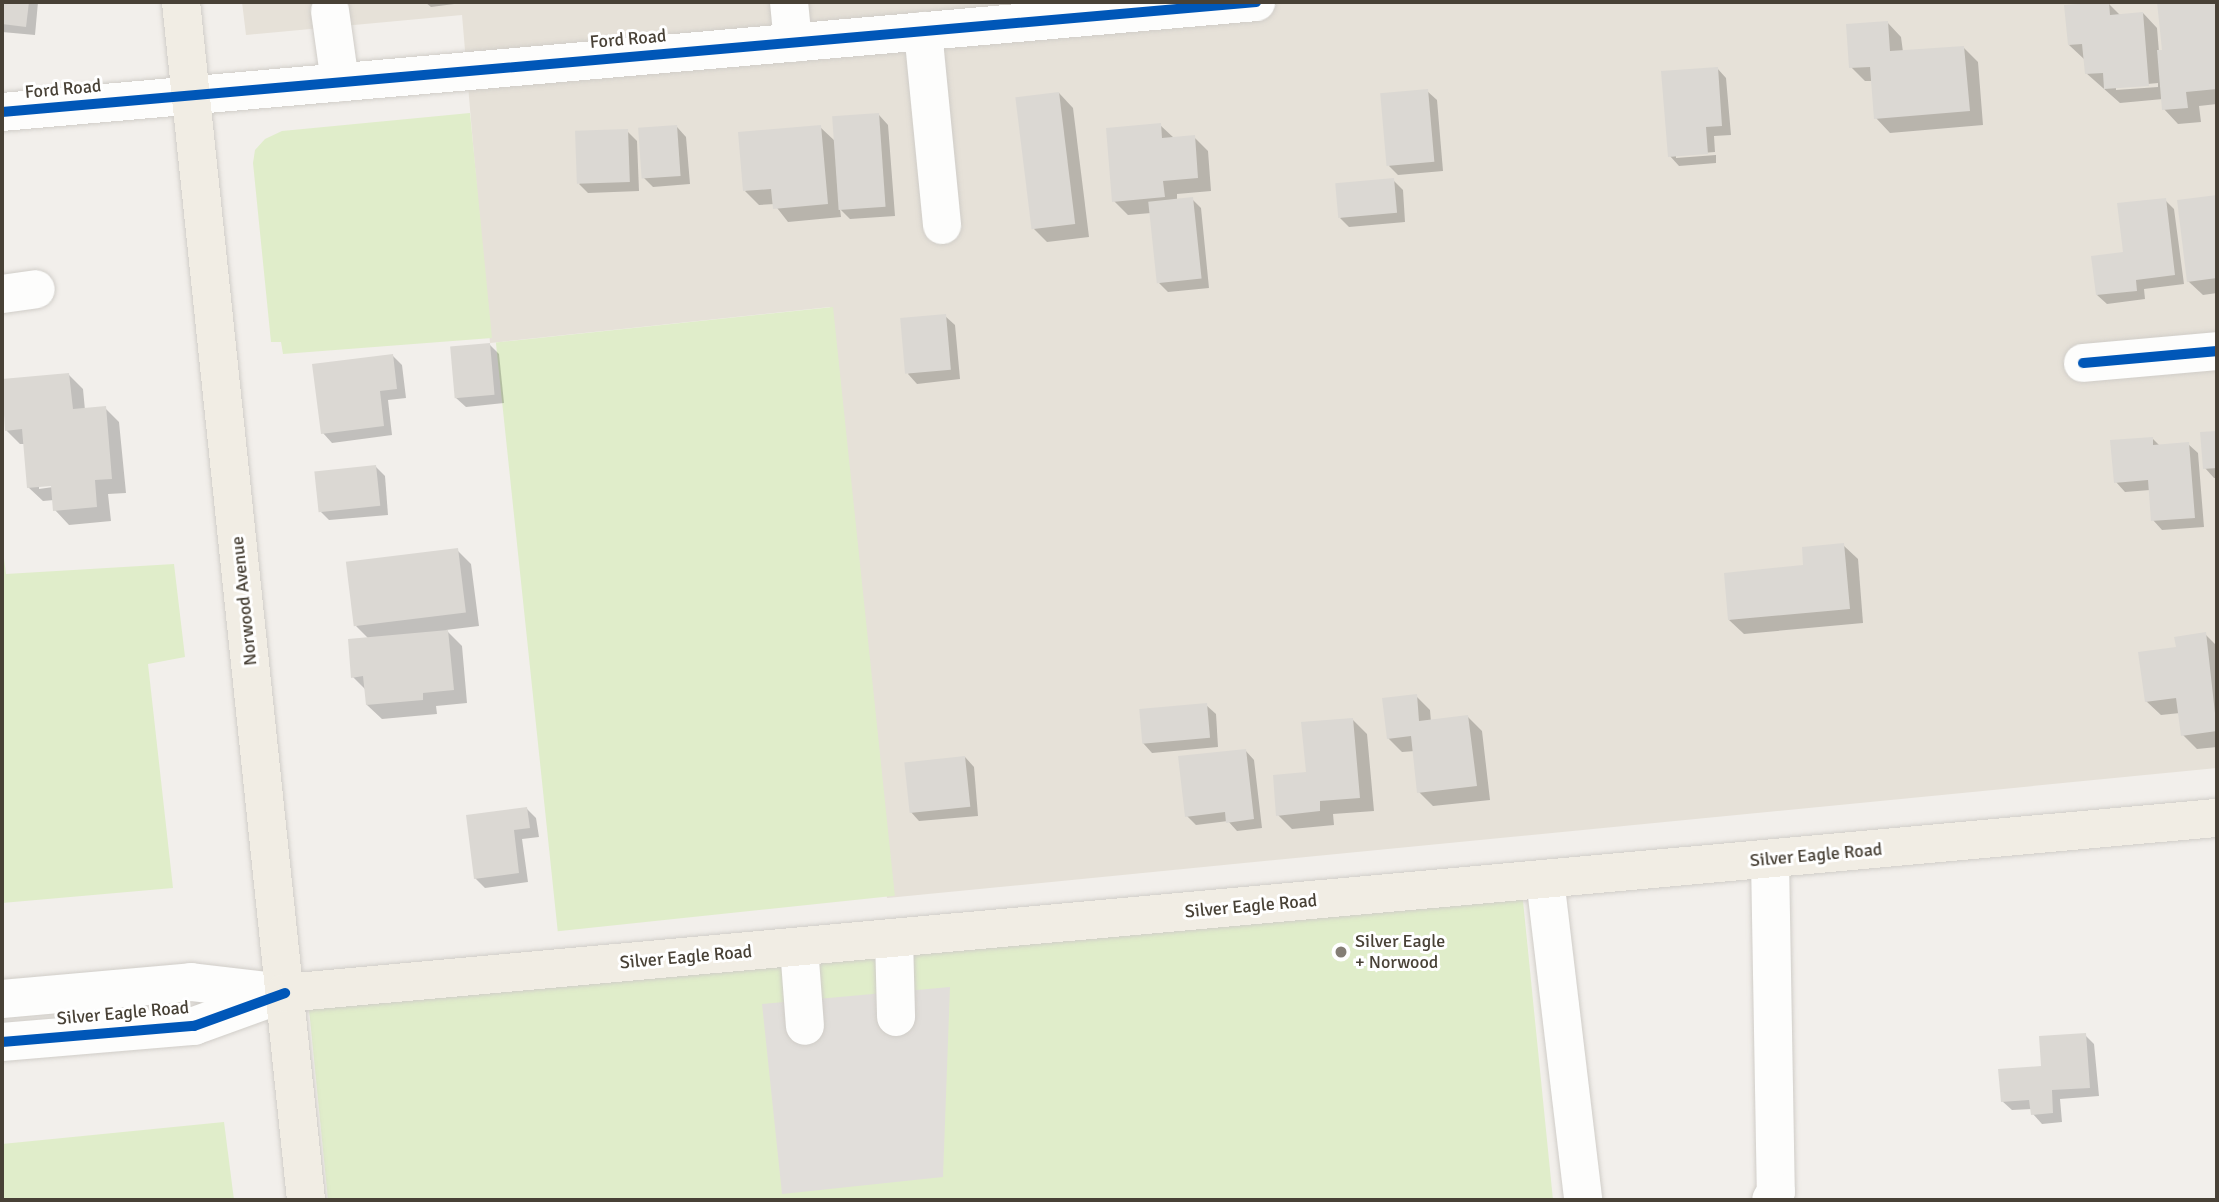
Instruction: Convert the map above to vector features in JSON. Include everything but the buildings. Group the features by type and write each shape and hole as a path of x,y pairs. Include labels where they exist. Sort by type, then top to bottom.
{"main road":[{"name":"Norwood Avenue","path":"181,2 306,1200"},
{"name":"Silver Eagle Road","path":"285,993 2217,818"}],"street":[{"path":"789,2 793,43"},
{"name":"Ford Road","path":"2,112 1256,2"},
{"path":"330,11 340,82"},
{"path":"923,31 942,225"},
{"path":"2084,363 2217,351"},
{"path":"1770,859 1776,1192 1771,1200"},
{"path":"1545,879 1583,1200"},
{"path":"894,939 896,1017"},
{"path":"799,947 805,1026"},
{"name":"Silver Eagle Road","path":"2,999 191,982 285,993"},
{"name":"Silver Eagle Road","path":"2,1042 194,1026 285,993"}],"shaded area":[{"path":"242,2 2217,2 2217,768 887,898 830,307 490,343 462,15 246,35"},
{"path":"950,987 943,1177 782,1194 762,1004"}],"green space":[{"path":"470,113 492,338 283,354 281,342 271,342 253,163 255,150 265,139 282,131"},
{"path":"833,307 895,896 558,931 496,342"},
{"path":"2,543 6,574 174,564 185,657 148,664 173,888 2,903"},
{"path":"1522,891 1553,1200 328,1200 309,1009"},
{"path":"224,1122 234,1200 2,1200 2,1144"}],"cycle path":[{"path":"2,112 1256,2"},
{"path":"2083,363 2217,351"},
{"path":"2,1042 194,1026 285,993"}],"place":[{"name":"Silver Eagle + Norwood","path":"1341,952"}]}
